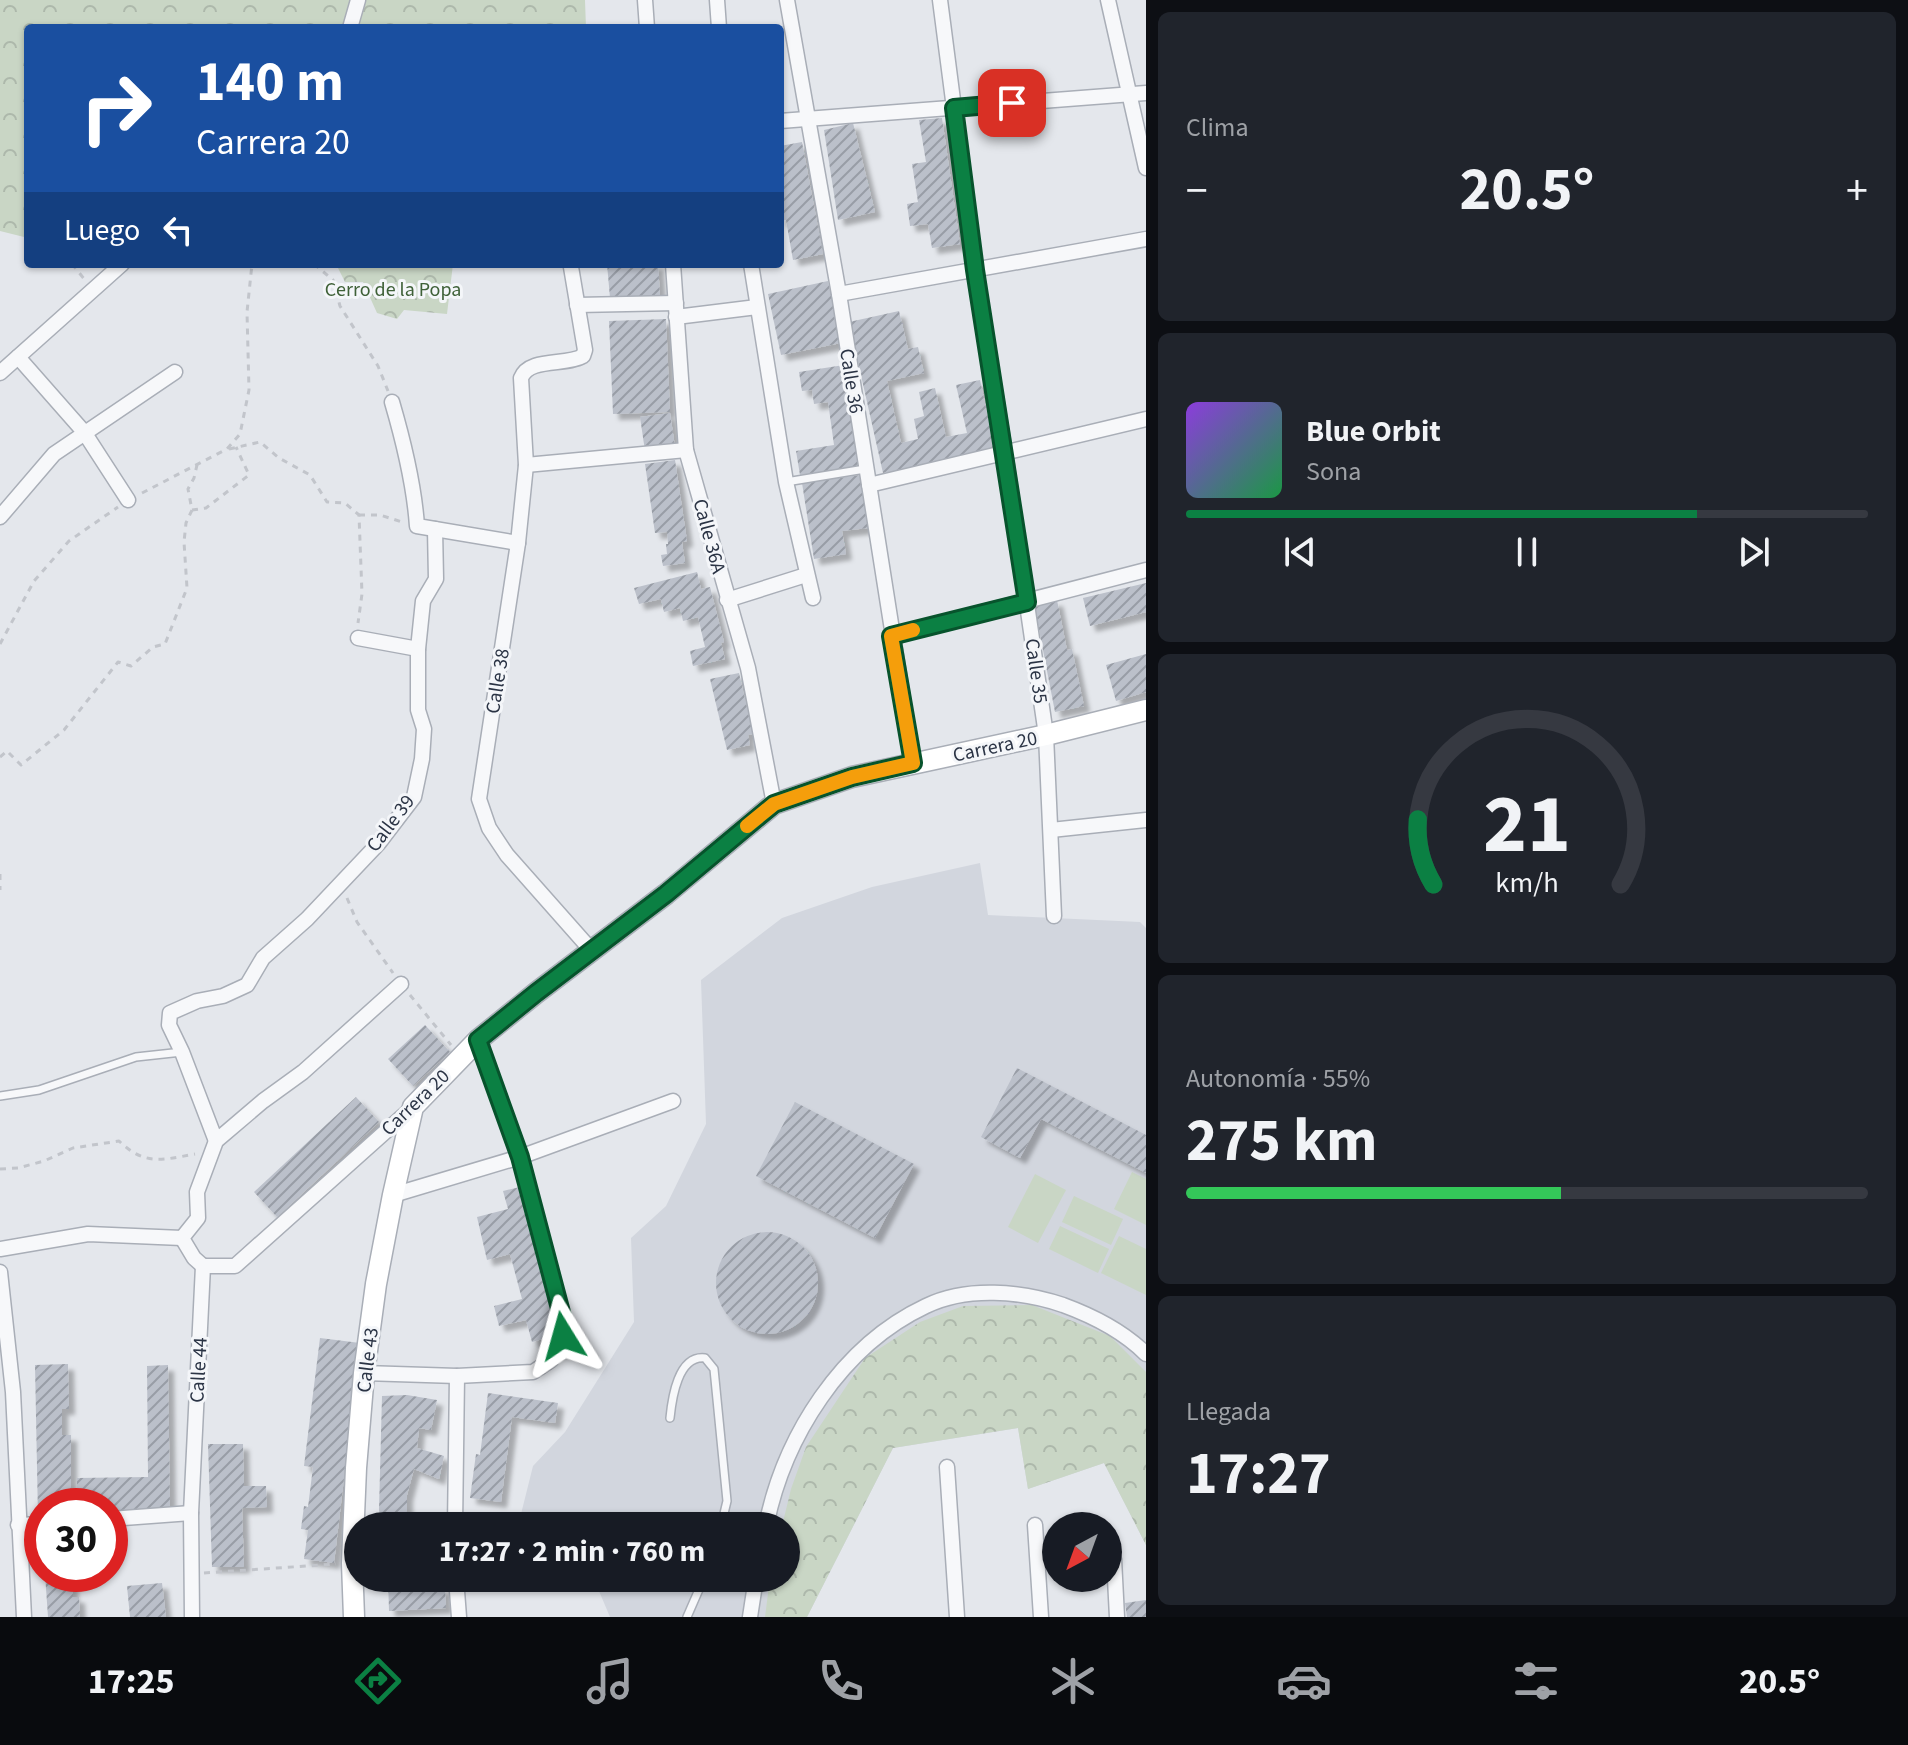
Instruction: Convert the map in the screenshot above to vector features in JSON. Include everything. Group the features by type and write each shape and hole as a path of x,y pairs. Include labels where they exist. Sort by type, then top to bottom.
{"street":[{"path":"351,24 358,0"},
{"path":"645,0 647,24"},
{"path":"717,0 719,24"},
{"name":"Calle 36","path":"787,0 839,294 913,763"},
{"name":"Calle 35","path":"940,0 975,270 1046,735 1054,916"},
{"path":"1108,0 1146,168"},
{"path":"784,121 1146,93"},
{"path":"839,294 1146,239"},
{"path":"0,373 117,268"},
{"path":"571,268 577,305 676,310 757,307"},
{"name":"Calle 36A","path":"673,268 686,450 748,668 774,804"},
{"path":"752,268 786,482 813,598"},
{"name":"Calle 38","path":"577,305 585,350 583,356 575,361 530,367 523,372 526,465 518,543 479,799 489,828 507,855 592,951"},
{"path":"18,357 84,432 128,500"},
{"path":"0,517 54,454 175,372"},
{"path":"392,402 407,459 417,526 518,543"},
{"path":"869,485 1146,419"},
{"path":"526,465 686,450"},
{"path":"358,638 418,649 423,601 436,579 435,529"},
{"path":"891,636 1146,570"},
{"path":"727,600 806,575"},
{"name":"Calle 39","path":"213,1146 182,1052 169,1025 170,1013 247,985 263,958 307,919 378,844 414,797 424,729 418,710 418,649"},
{"name":"Carrera 20","path":"203,1266 235,1266 413,1107 478,1040 774,804 852,777 1146,710"},
{"path":"1051,830 1146,820"},
{"path":"182,1238 198,1218 197,1192 213,1146 263,1101 303,1072 401,984"},
{"path":"364,1373 457,1376 533,1372 551,1360 563,1336 562,1316 520,1157 478,1040"},
{"path":"393,1195 520,1157 673,1101"},
{"name":"Calle 43","path":"354,1512 364,1373 376,1284 413,1107"},
{"path":"0,1249 88,1234 182,1238"},
{"path":"182,1238 203,1266"},
{"name":"Calle 44","path":"192,1617 191,1513 203,1266"},
{"path":"0,1272 24,1617"},
{"path":"770,1512 792,1446 828,1388 856,1357 896,1323 928,1305 996,1292 1046,1300 1086,1313 1132,1340 1146,1354"},
{"path":"455,1512 457,1376"},
{"path":"947,1467 957,1617"},
{"path":"128,1518 191,1513"},
{"path":"18,1525 24,1525"},
{"path":"1035,1525 1041,1617"},
{"name":"Calle 43","path":"353,1592 354,1617"},
{"path":"457,1592 459,1617"},
{"path":"750,1617 754,1592"},
{"path":"1116,1592 1117,1617"}],"lane":[{"path":"786,482 865,469"},
{"path":"0,1096 39,1090 136,1057 182,1052"},
{"path":"670,1418 677,1380 690,1361 705,1358 714,1369 727,1501 724,1512"},
{"path":"687,1617 698,1592"}],"path":[{"path":"75,268 93,289"},
{"path":"227,449 240,434 249,390 247,312 252,268"},
{"path":"319,268 333,280 340,306 378,366 392,402"},
{"path":"0,644 34,581 69,541 128,500 227,449 260,442 279,458 310,475 327,502 345,503 359,515 380,515 417,526"},
{"path":"192,510 206,508 249,475 236,447"},
{"path":"0,757 7,751 21,765 64,730 118,662 131,666 153,647 165,644 187,588 184,542 186,523 192,510 188,489 197,465"},
{"path":"358,638 362,594 359,515"},
{"path":"0,874 0,890"},
{"path":"0,1169 44,1161 73,1148 119,1141 144,1159 161,1160 213,1146"},
{"path":"190,1573 344,1563"}],"shaded area":[{"path":"980,863 988,915 1140,922 1146,928 1146,1545 1104,1463 1028,1489 1018,1428 893,1448 807,1617 610,1617 599,1592 800,1592 800,1512 522,1512 533,1466 565,1432 634,1322 631,1238 666,1206 706,1124 701,980 782,918 872,887"}],"green space":[{"path":"0,0 585,0 586,24 24,24 24,237 0,231"},
{"name":"Cerro de la Popa","path":"338,268 453,268 447,314 404,310 397,319 377,313 363,282 345,282"},
{"path":"1132,1172 1146,1179 1146,1225 1114,1209"},
{"path":"1035,1174 1066,1190 1038,1243 1008,1227"},
{"path":"1074,1196 1123,1219 1111,1245 1062,1222"},
{"path":"1060,1226 1109,1249 1098,1273 1049,1249"},
{"path":"1119,1236 1146,1249 1146,1295 1101,1273"},
{"path":"1032,1305 1110,1336 1146,1372 1146,1545 1104,1463 1028,1489 1018,1428 893,1448 807,1617 765,1617 768,1592 800,1592 800,1512 785,1512 806,1447 865,1358 920,1322 963,1306"}],"building":[{"path":"942,118 960,244 932,248 928,224 910,226 907,204 918,202 912,164 926,162 919,120"},
{"path":"853,123 875,212 838,220 824,130"},
{"path":"802,142 823,254 793,260 784,220 784,145"},
{"path":"607,268 658,268 660,296 610,298"},
{"path":"828,281 841,343 781,355 768,294"},
{"path":"899,311 908,349 918,347 924,373 887,381 901,443 918,439 914,419 924,416 919,392 935,388 946,437 967,433 956,385 980,380 995,449 883,473 849,322"},
{"path":"666,319 670,412 613,414 609,321"},
{"path":"844,365 860,466 800,475 796,451 834,445 828,402 814,404 812,390 802,391 799,372"},
{"path":"670,413 675,447 645,451 640,417"},
{"path":"675,460 687,541 682,542 685,563 663,566 661,555 667,554 667,532 655,533 645,464"},
{"path":"860,475 868,528 842,531 846,554 814,559 802,483"},
{"path":"697,572 701,589 710,587 724,642 721,643 725,659 693,666 690,651 705,647 698,617 683,621 680,608 664,612 661,599 639,604 634,588"},
{"path":"1146,583 1146,612 1090,626 1083,598"},
{"path":"1057,600 1067,650 1072,649 1084,706 1055,712 1034,604"},
{"path":"1146,654 1146,692 1116,701 1106,665"},
{"path":"739,673 753,734 748,735 750,745 727,750 710,679"},
{"path":"425,1025 450,1052 413,1086 388,1059"},
{"path":"1017,1068 1146,1135 1146,1173 1041,1119 1020,1158 981,1137"},
{"path":"356,1097 379,1122 277,1217 254,1192"},
{"path":"795,1102 914,1164 875,1238 756,1176"},
{"path":"520,1187 557,1335 532,1342 526,1320 499,1326 494,1306 522,1299 510,1254 487,1260 477,1217 508,1209 503,1191"},
{"path":"767,1232 787,1235 810,1254 815,1263 818,1283 815,1303 796,1326 787,1331 767,1334 747,1331 724,1312 719,1303 716,1283 719,1263 738,1240 747,1235"},
{"path":"320,1338 360,1343 334,1563 304,1559 308,1530 301,1529 304,1506 308,1507 313,1467 304,1466"},
{"path":"68,1364 69,1409 62,1409 62,1435 71,1435 71,1488 37,1488 35,1365"},
{"path":"168,1365 170,1510 128,1511 128,1488 77,1488 77,1478 148,1477 147,1366"},
{"path":"488,1393 558,1403 555,1423 512,1417 501,1502 470,1498 476,1454 480,1455"},
{"path":"407,1395 437,1400 431,1430 419,1428 417,1448 444,1456 439,1479 414,1469 407,1495 407,1512 379,1512 382,1396"},
{"path":"208,1444 243,1444 244,1486 266,1486 267,1507 242,1508 244,1567 212,1567"},
{"path":"162,1583 166,1617 130,1617 128,1586"},
{"path":"46,1592 73,1592 73,1597 79,1597 80,1617 48,1617"},
{"path":"388,1592 445,1592 446,1608 389,1611"},
{"path":"1146,1600 1146,1617 1127,1617 1125,1603"}],"slow traffic":[{"path":"747,826 774,804 805,792 913,763 891,636 913,630"}],"route":[{"path":"563,1336 562,1316 520,1157 478,1040 666,894 774,804 852,777 913,763 891,636 1027,602 975,270 954,108 1012,103"}]}
